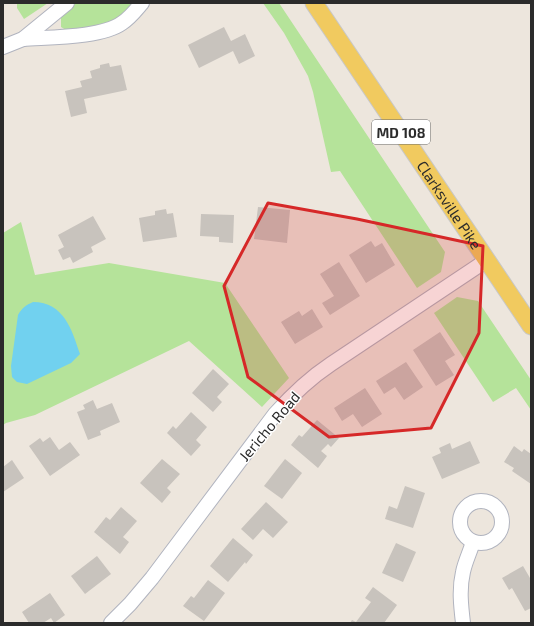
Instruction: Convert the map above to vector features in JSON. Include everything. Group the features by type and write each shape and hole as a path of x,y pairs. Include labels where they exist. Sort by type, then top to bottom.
{"main road":[{"name":"Clarksville Pike","path":"314,3 531,326"}],"street":[{"path":"3,48 23,39 67,3"},
{"path":"23,39 95,34 122,23 134,13 142,3"},
{"name":"Jericho Road","path":"111,623 130,604 152,578 275,414 292,396 312,377 487,260"},
{"path":"464,623 460,588 463,572 473,542"}],"highlighted area":[{"path":"268,203 357,219 483,246 479,333 431,428 329,437 248,377 224,286"}],"green space":[{"path":"17,3 48,3 24,19 17,8"},
{"path":"76,3 134,3 111,22 96,27 66,30 61,27 61,17"},
{"path":"263,3 279,3 445,252 441,272 417,288 340,171 331,172 308,76 284,33"},
{"path":"21,222 35,275 109,263 225,283 289,378 262,407 189,341 35,415 3,425 3,233"},
{"path":"457,297 478,301 531,380 531,410 516,388 493,402 434,313"}],"water":[{"path":"33,302 44,303 59,312 70,327 80,354 71,363 27,384 17,382 12,377 11,366 18,315 24,307"}],"building":[{"path":"224,27 231,41 245,34 255,56 239,64 233,51 199,68 188,45"},
{"path":"109,63 110,67 121,65 127,90 84,99 87,113 71,117 65,91 82,87 80,81 92,78 90,71 100,68 100,65"},
{"path":"258,207 290,210 287,243 254,239"},
{"path":"166,209 167,214 173,213 177,237 143,242 139,218 155,215 155,211"},
{"path":"201,214 234,215 233,243 219,242 219,237 200,236"},
{"path":"93,216 106,239 91,247 93,252 73,263 70,257 63,260 58,250 64,247 58,235"},
{"path":"371,241 375,247 382,243 395,265 366,283 349,255"},
{"path":"339,262 360,296 330,315 322,303 334,296 320,274"},
{"path":"312,309 323,327 295,344 281,322 299,311 302,316"},
{"path":"440,332 455,355 445,361 454,375 436,386 413,350"},
{"path":"406,362 423,387 404,400 395,387 384,394 376,381"},
{"path":"213,369 229,384 217,397 222,402 213,412 192,393"},
{"path":"365,388 382,414 362,427 353,414 342,421 334,408"},
{"path":"93,400 97,409 112,403 120,422 100,431 101,435 88,440 77,412 85,409 83,405"},
{"path":"191,412 207,427 196,440 201,445 191,456 167,433 173,426 176,429"},
{"path":"317,420 339,438 331,447 328,444 321,451 327,456 318,468 291,445 299,435 302,437"},
{"path":"50,437 59,450 70,442 80,455 50,476 29,446 40,438 43,442"},
{"path":"470,441 480,463 442,479 432,457 441,453 439,448 450,443 452,449"},
{"path":"514,446 522,452 524,449 531,454 531,484 512,471 514,468 504,462"},
{"path":"162,459 180,474 167,488 171,492 162,503 140,483"},
{"path":"285,459 302,473 282,499 264,486"},
{"path":"12,460 24,478 3,492 3,467"},
{"path":"405,486 425,493 413,528 385,519 389,506 397,509"},
{"path":"266,502 288,522 273,538 263,529 253,540 241,529"},
{"path":"121,507 137,521 123,537 129,542 120,554 94,532 106,517 110,520"},
{"path":"233,538 253,555 228,582 210,566"},
{"path":"396,543 416,552 403,582 382,573"},
{"path":"97,556 111,574 85,594 71,576"},
{"path":"523,566 530,578 531,577 531,608 525,611 512,588 509,590 502,578"},
{"path":"208,580 225,593 204,621 183,606 191,596 194,598"},
{"path":"373,587 397,605 384,623 350,623 352,620 356,622 371,602 365,598"},
{"path":"50,593 65,615 54,623 51,618 43,623 29,623 22,612"}]}
